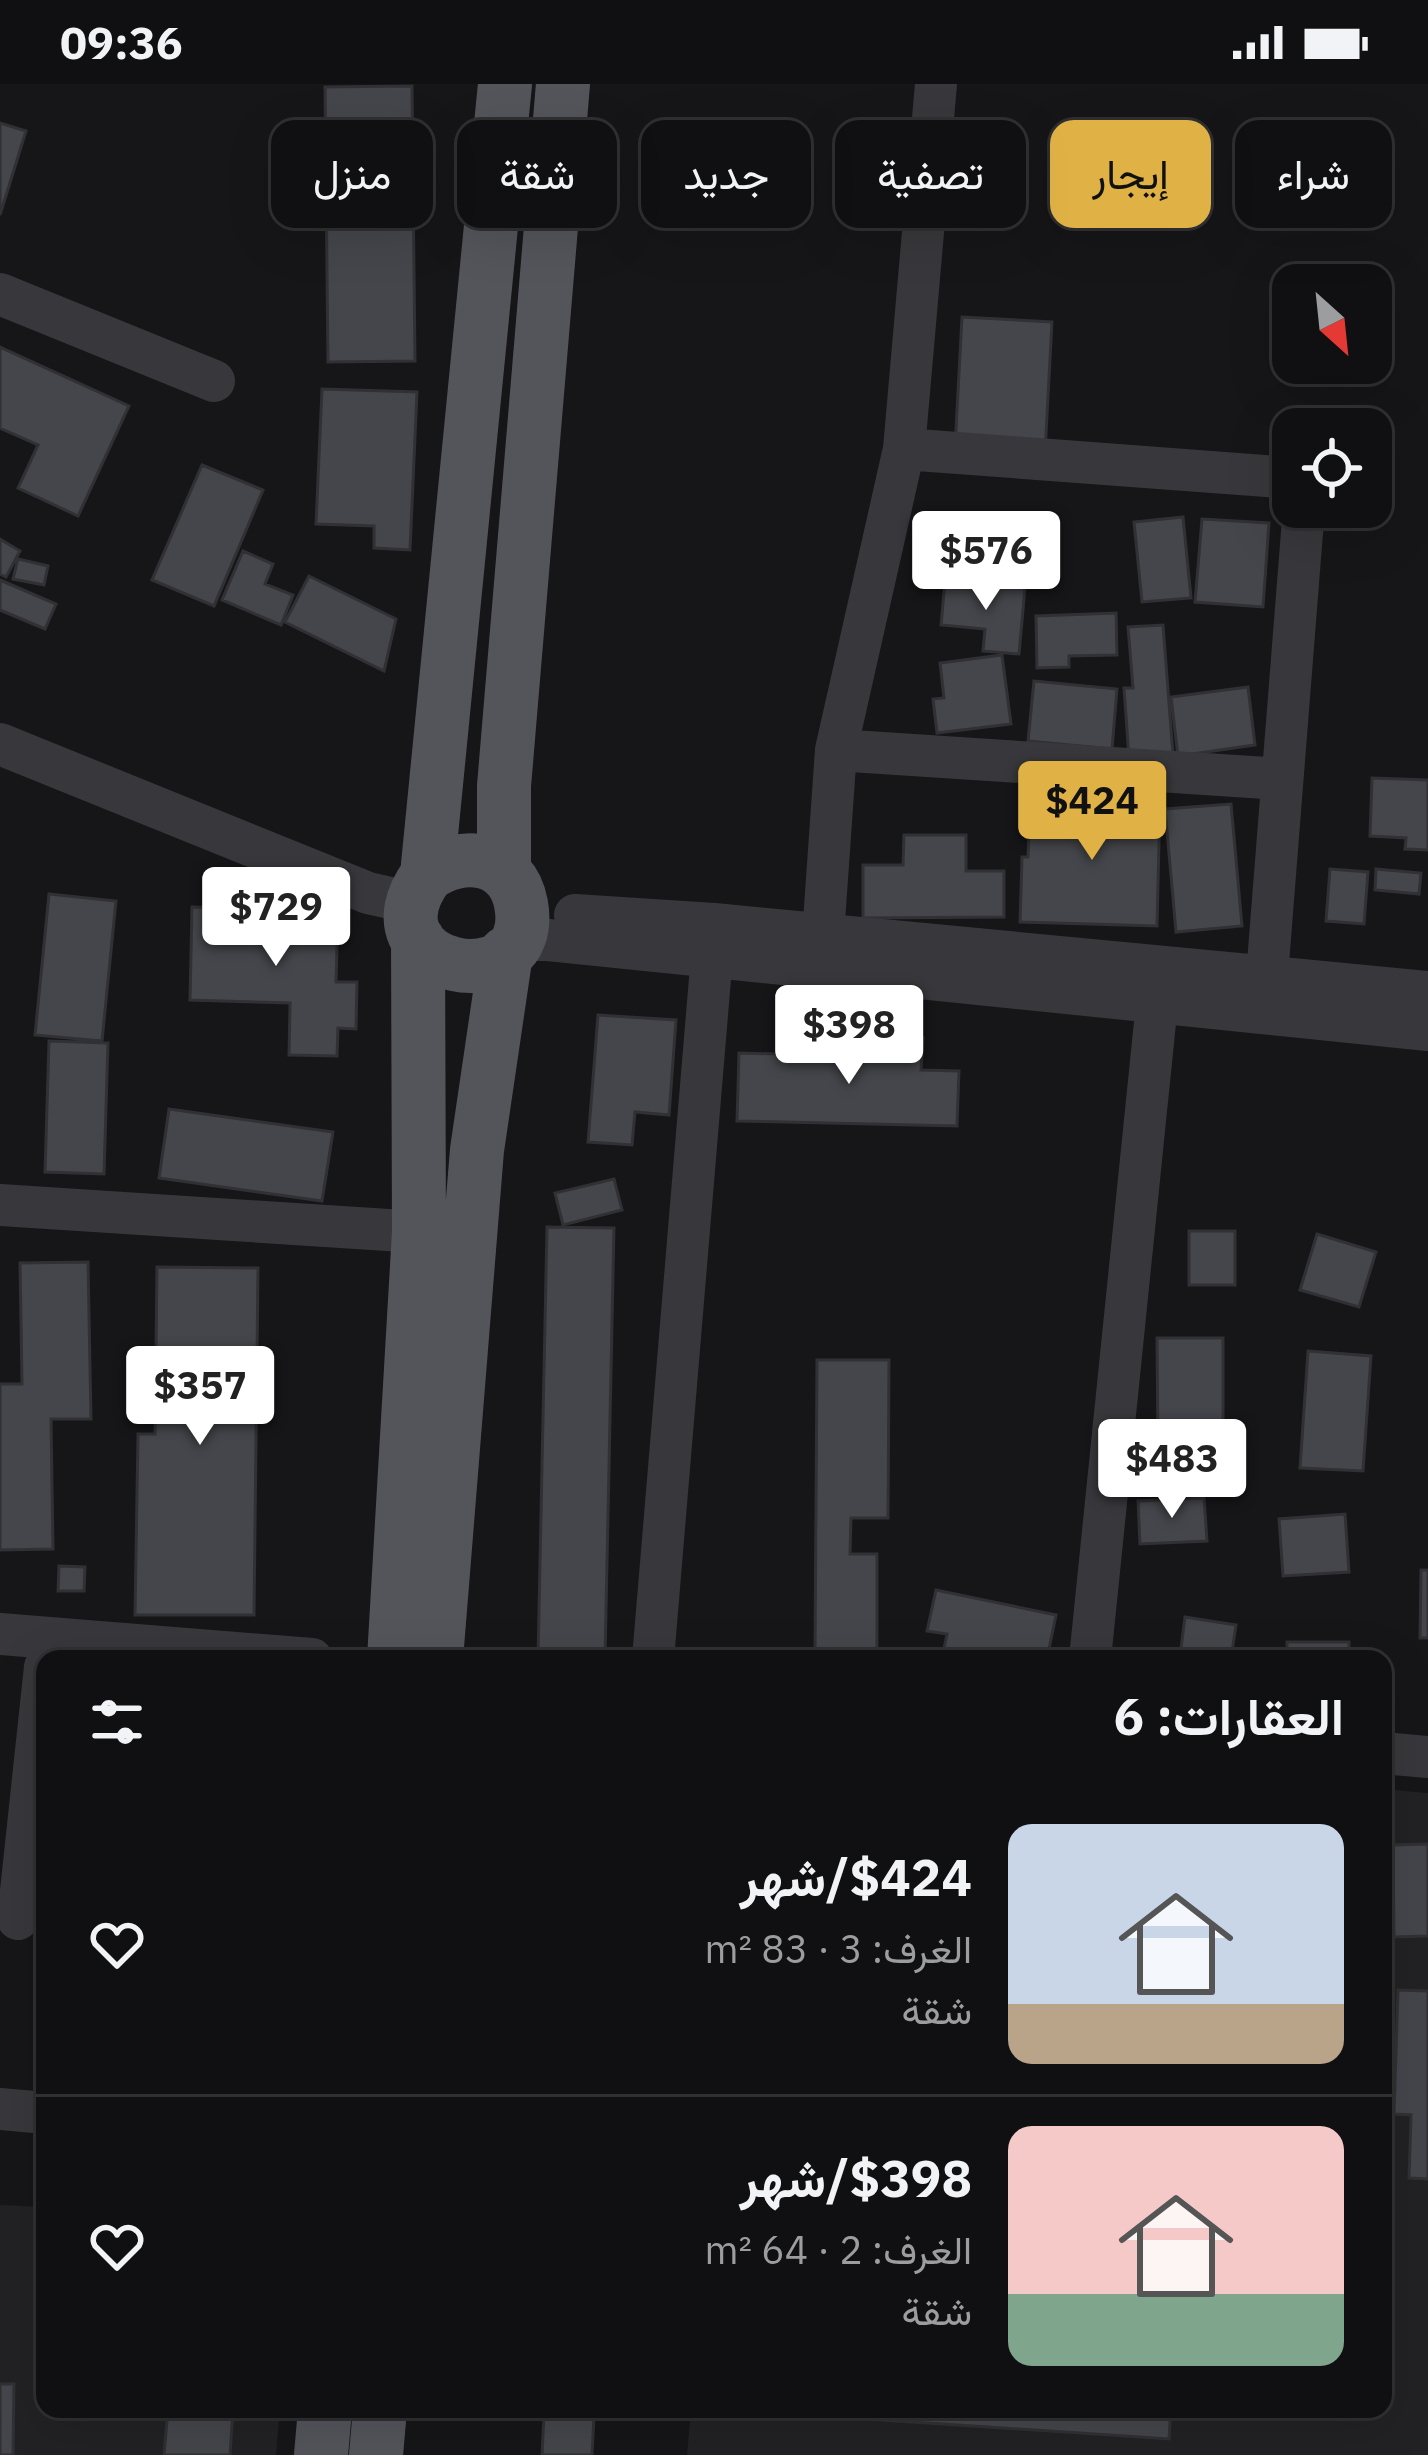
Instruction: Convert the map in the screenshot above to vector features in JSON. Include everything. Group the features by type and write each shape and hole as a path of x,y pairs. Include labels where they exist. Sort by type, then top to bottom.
{"main road":[{"path":"395,1650 419,1232 419,906 505,84"},
{"path":"437,1650 477,1150 512,918 504,785 563,84"},
{"path":"419,906 456,859 473,858 512,918"},
{"path":"419,906 431,956 449,966 489,964 512,918"},
{"path":"321,2455 324,2418"},
{"path":"376,2455 379,2418"}],"street":[{"path":"823,936 836,750 904,449 936,84"},
{"path":"0,294 214,381"},
{"path":"904,449 1272,476"},
{"path":"1265,996 1302,528"},
{"path":"0,744 368,893 419,906"},
{"path":"836,750 1282,779"},
{"path":"512,918 1157,1003 1428,992"},
{"path":"714,941 823,936 1265,996 1428,1030"},
{"path":"654,1650 714,941"},
{"path":"1091,1650 1157,1003"},
{"path":"0,1205 419,1232"},
{"path":"0,1634 36,1650"},
{"path":"1392,1754 1428,1757"},
{"path":"21,1920 36,1761"},
{"path":"0,2109 36,2112"}],"shaded area":[{"path":"1392,1790 1428,1793 1428,2455 687,2455 690,2418 1392,2418"},
{"path":"0,2205 36,2207 36,2418 279,2418 276,2455 0,2455"}],"building":[{"path":"412,86 412,120 325,120 325,87"},
{"path":"0,123 26,131 0,215"},
{"path":"327,228 414,228 415,361 328,362"},
{"path":"962,317 1052,322 1045,453 955,448"},
{"path":"0,347 129,406 78,516 18,488 38,445 0,428"},
{"path":"322,389 417,392 410,550 374,548 374,526 316,524"},
{"path":"202,465 263,490 214,606 152,580"},
{"path":"1183,517 1191,598 1142,602 1134,522"},
{"path":"1202,519 1269,523 1263,607 1195,602"},
{"path":"0,539 20,551 6,577 0,574"},
{"path":"243,551 273,564 265,584 293,595 281,625 222,600"},
{"path":"18,559 48,566 44,585 13,579"},
{"path":"309,576 396,619 384,671 285,622"},
{"path":"0,580 56,604 45,629 0,610"},
{"path":"945,581 1025,588 1019,654 983,651 985,629 941,625"},
{"path":"1116,613 1117,655 1069,656 1069,667 1037,668 1036,616"},
{"path":"1163,625 1173,755 1129,758 1124,688 1133,688 1128,627"},
{"path":"1002,655 1011,724 937,733 933,699 944,698 940,663"},
{"path":"1034,681 1117,689 1112,749 1028,741"},
{"path":"1248,687 1255,745 1178,756 1171,697"},
{"path":"1372,778 1428,780 1428,850 1405,849 1406,838 1370,836"},
{"path":"1030,799 1160,802 1157,926 1020,922"},
{"path":"1231,804 1242,926 1176,932 1165,809"},
{"path":"904,835 966,835 966,871 1004,871 1004,917 863,918 863,865 903,865"},
{"path":"1330,869 1368,872 1364,924 1326,921"},
{"path":"1376,869 1421,873 1419,894 1375,890"},
{"path":"49,894 116,901 102,1041 35,1035"},
{"path":"192,907 338,910 336,982 357,982 356,1029 338,1028 337,1056 289,1055 290,1003 190,1000"},
{"path":"598,1015 676,1020 669,1115 635,1112 632,1145 588,1142"},
{"path":"853,1036 923,1038 921,1070 959,1071 957,1126 737,1121 739,1053 853,1056"},
{"path":"49,1041 108,1043 104,1174 45,1172"},
{"path":"169,1109 333,1132 322,1201 159,1178"},
{"path":"614,1179 622,1210 563,1225 555,1193"},
{"path":"547,1227 614,1228 605,1650 538,1650"},
{"path":"1189,1231 1235,1231 1235,1285 1189,1285"},
{"path":"1317,1234 1376,1252 1359,1307 1300,1290"},
{"path":"88,1262 91,1419 51,1419 53,1549 0,1550 0,1384 22,1384 20,1263"},
{"path":"157,1267 258,1268 254,1615 135,1615 138,1434 155,1434"},
{"path":"1157,1338 1223,1338 1223,1451 1158,1451"},
{"path":"1308,1351 1371,1356 1363,1471 1300,1468"},
{"path":"817,1360 889,1360 888,1518 851,1518 850,1554 877,1554 877,1650 815,1650"},
{"path":"1204,1498 1207,1541 1140,1544 1138,1501"},
{"path":"1345,1514 1349,1572 1283,1576 1279,1519"},
{"path":"59,1566 85,1567 84,1591 58,1591"},
{"path":"1421,1570 1428,1570 1428,1638 1420,1638"},
{"path":"936,1590 1056,1615 1049,1650 944,1650 947,1634 927,1631"},
{"path":"1185,1617 1236,1625 1232,1650 1181,1650"},
{"path":"1287,1642 1349,1642 1349,1650 1287,1650"},
{"path":"1428,1844 1428,1936 1394,1937 1393,1845"},
{"path":"1398,1990 1428,1991 1428,2179 1409,2178 1411,2115 1394,2114"},
{"path":"0,2384 14,2384 13,2455 0,2455"},
{"path":"167,2418 232,2418 230,2455 164,2455"},
{"path":"544,2418 594,2418 592,2455 542,2455"},
{"path":"867,2418 1170,2418 1169,2439"}]}
